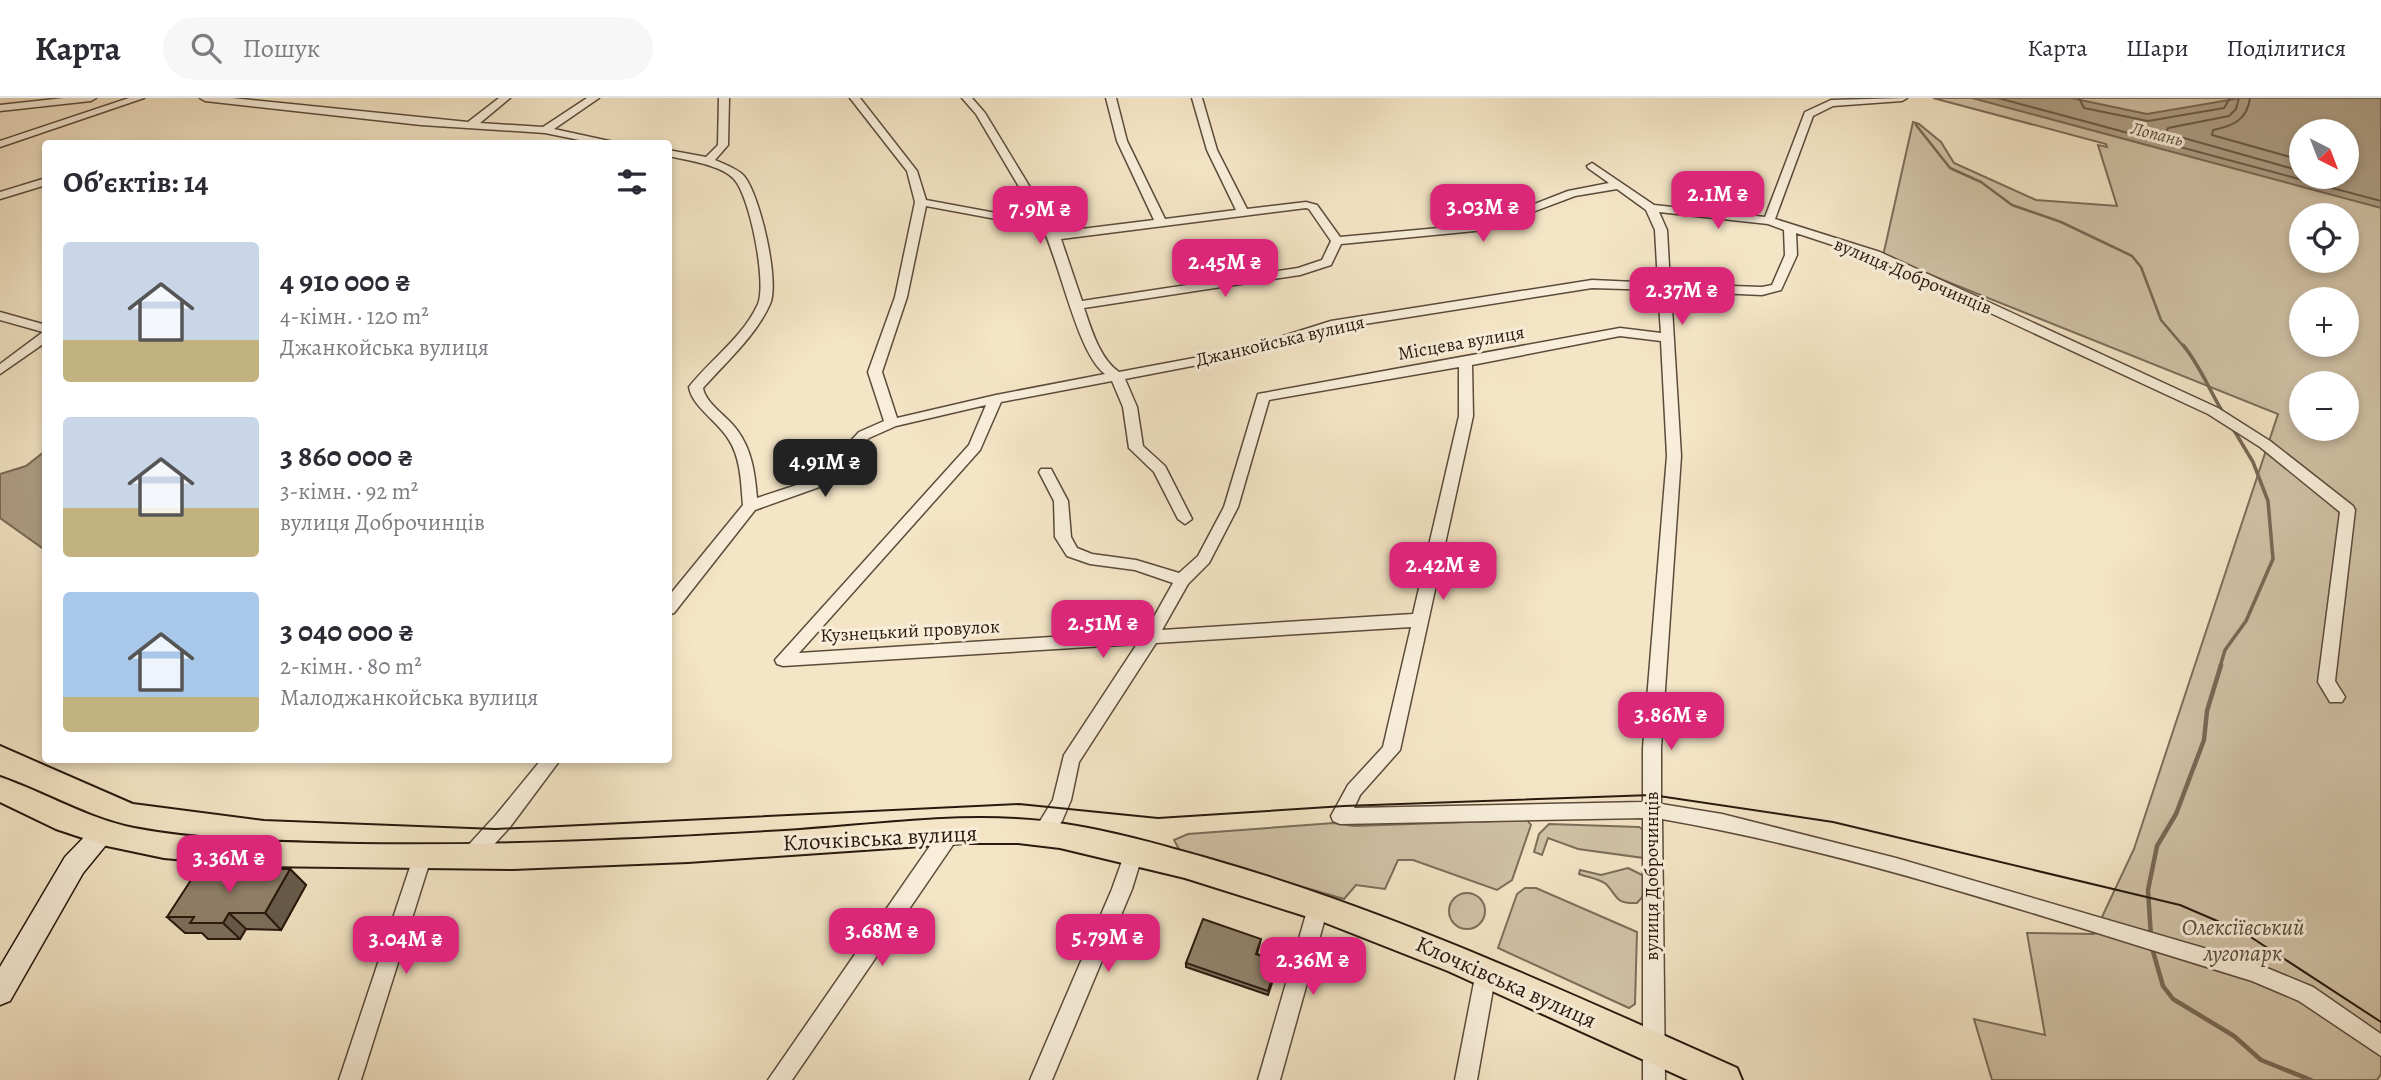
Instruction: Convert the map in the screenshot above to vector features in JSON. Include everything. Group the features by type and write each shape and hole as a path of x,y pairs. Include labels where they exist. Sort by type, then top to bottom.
{"main road":[{"name":"Клочківська вулиця","path":"0,789 48,813 103,834 153,842 280,854 470,857 713,848 998,831 1041,834 1134,853 1319,904 1486,972 1654,1064 1725,1080"}],"street":[{"path":"0,108 91,98"},
{"path":"0,144 139,98"},
{"path":"205,98 469,125 545,130 597,140"},
{"path":"469,125 505,98"},
{"path":"545,130 594,98"},
{"path":"709,161 723,145 724,98"},
{"path":"855,98 912,171 920,202 901,297 875,372 892,423"},
{"path":"967,98 980,113 1054,236 1086,332 1106,369 1117,376 1130,407 1136,447 1160,469 1185,519"},
{"path":"1111,98 1122,141 1161,223"},
{"path":"1197,98 1212,149 1243,213"},
{"path":"1769,222 1809,114 1831,103 1902,98"},
{"path":"672,154 709,161 739,177 760,228 767,300 696,387 697,395 740,443 747,461 750,506 672,604"},
{"path":"1592,166 1651,208"},
{"path":"0,196 42,182"},
{"path":"1337,241 1485,227 1572,193 1619,185"},
{"path":"920,202 996,216 1041,215"},
{"path":"1054,236 1306,205 1313,207 1337,241"},
{"name":"вулиця Доброчинців","path":"1651,208 1790,226 1875,255 2213,411 2266,444 2348,510 2326,682 2336,697"},
{"name":"вулиця Доброчинців","path":"1651,208 1661,230 1674,456 1652,748 1651,947 1654,1064"},
{"name":"Джанкойська вулиця","path":"750,506 820,482 864,435 892,423 996,399 1244,352 1331,325 1592,284 1762,291 1777,287 1791,255 1790,226"},
{"path":"1078,305 1300,271 1327,262 1337,241"},
{"path":"2,319 42,328"},
{"name":"Місцева вулиця","path":"1182,580 1204,559 1231,507 1263,397 1620,332 1666,338"},
{"path":"0,370 42,338"},
{"path":"1465,362 1466,416 1391,750 1354,790 1340,816 1652,810 1722,822 1896,866 2255,972 2306,994 2381,1046"},
{"name":"Кузнецький провулок","path":"996,399 975,447 783,660 1420,620"},
{"path":"1041,834 1055,816 1062,800 1070,760 1150,638 1182,580 1136,565 1090,559 1072,552 1063,537 1061,501 1046,472"},
{"path":"470,857 503,821 549,763"},
{"path":"779,1080 950,833"},
{"path":"0,992 74,865 103,834"},
{"path":"1041,1080 1134,853"},
{"path":"350,1080 422,858"},
{"path":"1269,1080 1319,904"},
{"path":"1466,1080 1486,972"}],"green space":[{"name":"Олексіївський лугопарк","path":"1933,98 2381,98 2381,1074 2377,1080 1992,1080 1974,1019 2045,1035 2027,933 2094,934 2134,849 2278,414 1883,256 1913,122 1941,142 1954,163 2036,200 2117,206 2098,145 2107,147 2106,144"},
{"path":"1527,820 1531,825 1512,880 1497,890 1413,860 1398,860 1385,889 1356,885 1344,899 1180,851 1174,840 1188,834 1334,823 1354,826"},
{"path":"1549,824 1639,827 1645,831 1644,858 1578,849 1548,838 1542,855 1534,852 1539,834"},
{"path":"1628,868 1644,876 1645,894 1637,903 1620,901 1603,882 1579,874 1580,870 1601,875"},
{"path":"1525,888 1536,888 1637,932 1635,1004 1629,1008 1498,948 1517,894"},
{"path":"1467,893 1480,898 1485,911 1480,924 1467,929 1454,924 1449,911 1454,898"}],"water":[{"name":"Лопань","path":"1972,98 2071,98 2147,114 2241,98 2381,98 2381,208 2310,189 2359,189 2359,119 2289,119 2289,183"},
{"path":"42,453 42,548 0,518 0,474 26,466"}],"building":[{"path":"229,869 290,869 265,913 229,913 223,923 190,923 194,917 167,917 193,877 224,877"},
{"path":"1203,919 1261,939 1256,954 1278,961 1268,991 1186,963"}],"waterway":[{"path":"1916,125 1950,168 1981,182 2012,205 2061,222 2132,256 2141,267 2161,320 2184,347"},
{"path":"2183,345 2222,411"},
{"path":"2220,667 2225,650 2246,621 2273,559 2268,501 2253,462 2232,427"},
{"path":"2151,937 2148,890 2157,846 2176,814 2204,740 2207,711 2221,665"},
{"path":"2152,948 2163,986 2173,999 2234,1036 2261,1060 2311,1080"}],"tram line":[{"path":"0,745 133,803 264,820 496,829 1019,804 1158,818 1344,806 1652,795 1833,822 2180,905 2243,932 2381,1022"}]}
